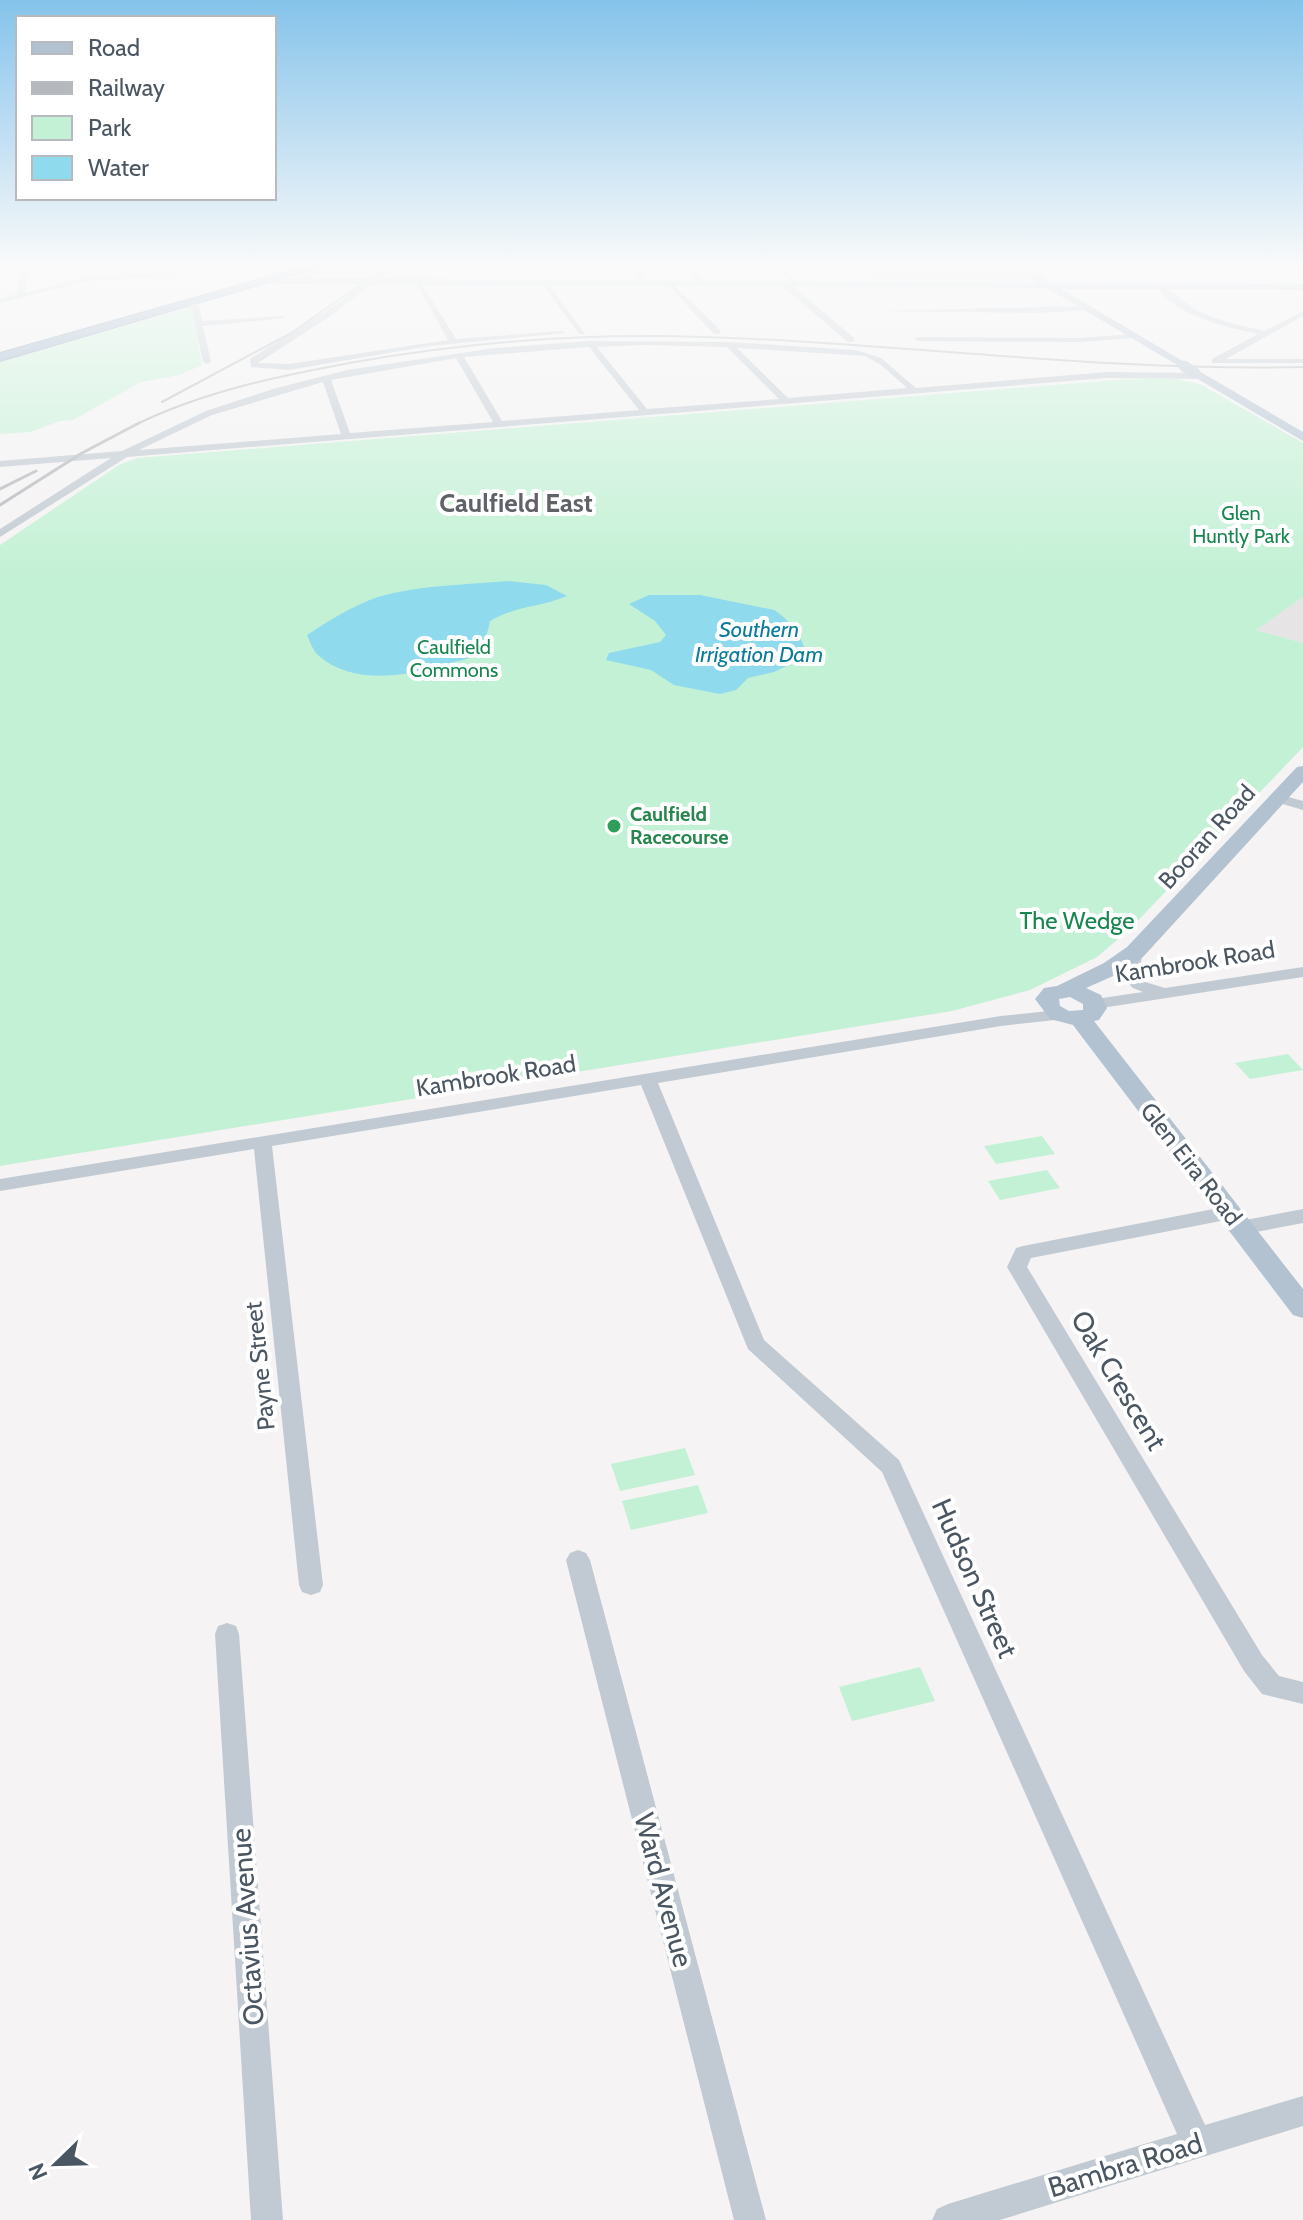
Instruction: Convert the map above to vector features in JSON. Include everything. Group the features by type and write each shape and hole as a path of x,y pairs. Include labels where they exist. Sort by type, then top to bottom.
{"main road":[{"path":"1189,370 1300,433"},
{"name":"Booran Road","path":"1073,1004 1112,968 1135,952 1303,771"},
{"name":"Glen Eira Road","path":"1073,1004 1303,1308"}],"street":[{"path":"0,534 122,454 207,414 326,379 383,370"},
{"path":"467,370 499,424"},
{"path":"611,370 645,412"},
{"path":"755,370 786,401"},
{"path":"888,370 915,391"},
{"path":"0,464 1126,374 1193,372"},
{"path":"326,379 346,436"},
{"path":"57,460 90,463 93,467 91,474"},
{"path":"1277,798 1303,806"},
{"path":"1135,952 1129,972 1134,982 1166,994"},
{"name":"Kambrook Road","path":"0,1185 1001,1021 1073,1004 1166,994 1303,972"},
{"name":"Hudson Street","path":"647,1078 755,1344 891,1466 1197,2143"},
{"name":"Payne Street","path":"262,1140 311,1585"},
{"path":"1235,1220 1303,1216"},
{"name":"Oak Crescent","path":"1235,1220 1023,1253 1017,1267 1253,1663 1271,1686 1303,1693"},
{"name":"Ward Avenue","path":"578,1560 750,2220"},
{"name":"Octavius Avenue","path":"227,1634 267,2220"},
{"name":"Bambra Road","path":"948,2220 1303,2111"}],"shaded area":[{"path":"1303,597 1303,643 1255,630"}],"green space":[{"path":"0,370 192,370 180,375 141,382 73,420 60,421 31,432 0,434"},
{"name":"Caulfield Racecourse","path":"1128,379 1175,379 1200,384 1303,443 1303,597 1256,630 1303,643 1303,747 1130,929 1097,957 1030,990 952,1011 0,1166 0,545 119,465 137,458"},
{"path":"1288,1054 1303,1070 1250,1079 1235,1063"},
{"path":"1042,1136 1055,1154 996,1164 984,1146"},
{"path":"1047,1170 1060,1188 1000,1200 988,1181"},
{"path":"685,1448 695,1475 620,1491 611,1464"},
{"path":"698,1485 708,1513 631,1530 622,1501"},
{"path":"920,1667 935,1701 852,1721 839,1687"}],"water":[{"path":"507,581 546,585 567,596 509,612 490,621 481,648 465,660 397,675 363,675 332,665 319,656 307,635 350,609 378,597 426,588"},
{"name":"Southern Irrigation Dam","path":"649,595 700,595 774,610 793,628 806,652 791,664 748,678 736,690 720,694 674,685 651,670 606,660 609,653 660,642 666,635 655,621 629,604"}],"railway":[{"path":"162,402 223,370"},
{"path":"137,424 215,394 315,370"},
{"path":"0,505 82,453 137,424"},
{"path":"0,489 36,471"}],"place":[{"name":"Caulfield Racecourse","path":"614,826"}],"district":[{"name":"Caulfield East","path":"516,503"}],"park label":[{"name":"Glen Huntly Park","path":"1241,524"},
{"name":"Caulfield Commons","path":"454,658"},
{"name":"The Wedge","path":"1077,921"}]}
